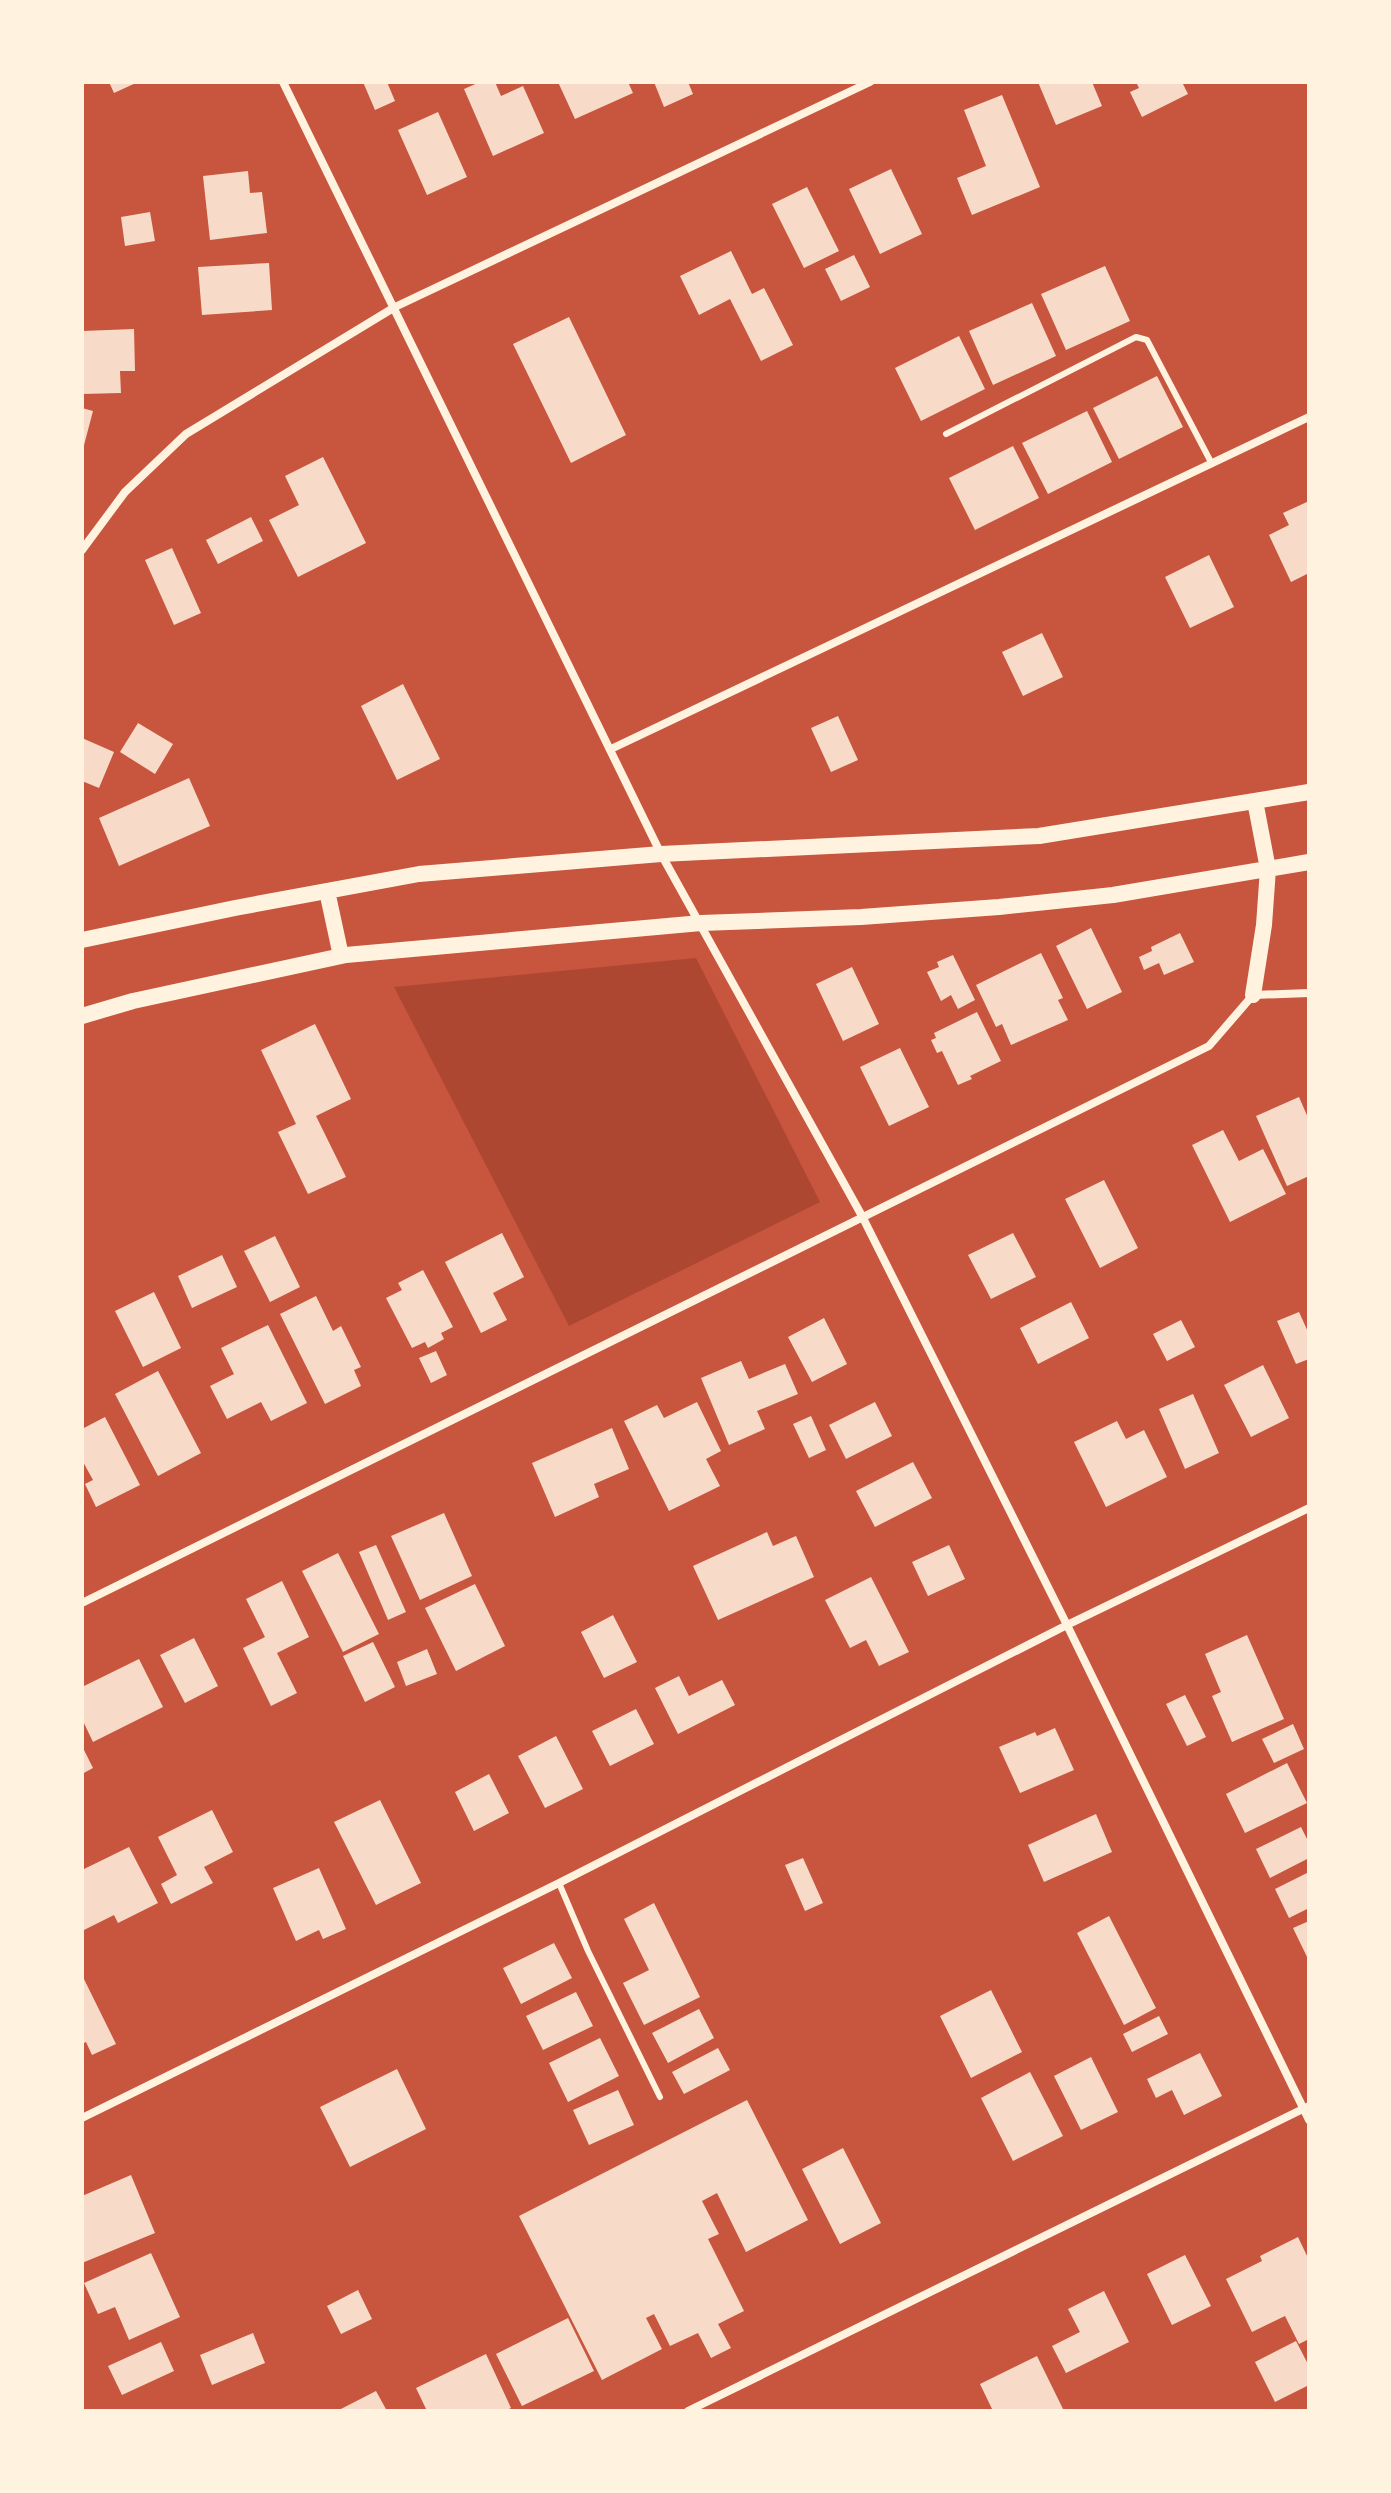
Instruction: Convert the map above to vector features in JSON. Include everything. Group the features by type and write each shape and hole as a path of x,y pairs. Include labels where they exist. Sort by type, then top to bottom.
{"main road":[{"path":"82,940 419,874 661,854 1039,836 1309,792"},
{"path":"1253,995 1264,925 1268,869 1255,801"},
{"path":"82,1016 133,1001 341,956 701,923 861,917 999,907 1113,895 1309,862"},
{"path":"327,891 341,956"}],"street":[{"path":"283,82 661,854 862,1216 1306,2107 1309,2120"},
{"path":"82,550 125,492 186,434 395,307 870,82"},
{"path":"611,749 1309,417"},
{"path":"82,1603 1209,1046 1253,995 1309,993"},
{"path":"82,2118 559,1883 1067,1625 1309,1508"},
{"path":"688,2411 1306,2107"}],"lane":[{"path":"946,434 1136,337 1147,340 1212,464"},
{"path":"559,1883 588,1951 660,2097"}],"shaded area":[{"path":"696,958 820,1202 569,1326 394,987"}],"building":[{"path":"109,82 138,82 114,93"},
{"path":"363,82 387,82 395,101 375,110"},
{"path":"480,82 495,82 501,96 523,86 544,133 493,156 464,89"},
{"path":"558,82 628,82 633,93 575,119"},
{"path":"654,82 688,82 693,94 664,107"},
{"path":"1038,82 1092,82 1102,106 1056,125"},
{"path":"1136,82 1182,82 1188,94 1142,117 1130,92 1139,88"},
{"path":"1002,95 1040,187 972,215 957,178 986,166 964,110"},
{"path":"438,112 467,177 427,195 398,130"},
{"path":"891,169 922,234 880,254 849,189"},
{"path":"248,171 250,193 262,192 267,233 210,240 203,176"},
{"path":"807,187 839,251 804,268 772,204"},
{"path":"150,212 155,241 125,246 121,217"},
{"path":"731,251 752,294 764,288 793,345 761,361 730,299 699,315 680,276"},
{"path":"854,255 870,287 841,301 825,269"},
{"path":"269,263 272,310 202,315 198,267"},
{"path":"1105,266 1130,321 1066,350 1041,294"},
{"path":"1032,303 1056,356 993,385 969,331"},
{"path":"569,317 626,435 571,463 513,344"},
{"path":"134,329 135,371 120,371 121,393 82,394 82,331"},
{"path":"959,336 985,389 921,421 895,368"},
{"path":"1157,376 1183,427 1119,459 1093,408"},
{"path":"82,408 93,411 83,449 82,449"},
{"path":"1087,411 1112,462 1048,494 1022,443"},
{"path":"1013,446 1039,498 975,530 949,478"},
{"path":"323,457 366,543 298,577 269,520 299,505 285,476"},
{"path":"1309,501 1309,573 1291,582 1269,535 1289,525 1283,513"},
{"path":"251,517 263,541 218,564 206,540"},
{"path":"172,548 201,613 174,625 145,560"},
{"path":"1209,555 1234,607 1190,628 1165,577"},
{"path":"1042,633 1063,677 1023,696 1002,652"},
{"path":"403,684 440,759 397,780 361,706"},
{"path":"838,716 858,760 831,772 811,728"},
{"path":"138,723 173,744 155,774 120,752"},
{"path":"82,738 114,752 99,788 82,781"},
{"path":"189,778 210,826 119,866 99,818"},
{"path":"1091,928 1122,992 1087,1009 1056,946"},
{"path":"1180,933 1194,962 1164,975 1159,963 1144,970 1139,957 1152,951 1151,947"},
{"path":"1041,953 1063,998 1058,1000 1068,1020 1011,1045 1002,1024 996,1027 976,985"},
{"path":"953,955 975,1000 958,1009 951,995 941,1001 927,972 939,967 937,962"},
{"path":"852,967 879,1024 843,1041 816,984"},
{"path":"977,1012 1001,1061 958,1085 942,1051 937,1053 931,1040 936,1038 934,1033"},
{"path":"315,1024 351,1099 316,1116 346,1177 308,1194 278,1132 296,1124 261,1050"},
{"path":"900,1048 929,1107 889,1126 860,1067"},
{"path":"1299,1097 1309,1120 1309,1176 1287,1186 1256,1116"},
{"path":"1223,1130 1239,1161 1263,1149 1286,1194 1230,1222 1192,1145"},
{"path":"1104,1180 1138,1248 1100,1268 1065,1199"},
{"path":"502,1233 524,1277 493,1293 507,1320 481,1333 445,1262"},
{"path":"1013,1233 1036,1277 991,1299 968,1255"},
{"path":"275,1236 300,1287 270,1302 244,1251"},
{"path":"222,1255 237,1287 192,1308 178,1276"},
{"path":"423,1270 453,1327 441,1333 444,1339 428,1348 425,1342 412,1348 386,1298 402,1290 398,1283"},
{"path":"154,1292 181,1348 143,1367 115,1311"},
{"path":"316,1296 333,1331 341,1326 361,1367 354,1370 361,1386 325,1404 280,1314"},
{"path":"1071,1302 1089,1338 1038,1364 1020,1328"},
{"path":"1299,1312 1309,1334 1309,1359 1296,1364 1277,1321"},
{"path":"824,1318 847,1364 812,1382 788,1337"},
{"path":"1181,1320 1195,1347 1167,1361 1153,1334"},
{"path":"268,1325 307,1403 271,1421 261,1402 227,1419 210,1386 234,1374 221,1348"},
{"path":"436,1351 447,1375 431,1383 419,1358"},
{"path":"741,1361 749,1379 785,1364 798,1394 757,1411 765,1429 729,1445 701,1378"},
{"path":"1263,1365 1289,1418 1251,1437 1224,1385"},
{"path":"158,1371 201,1453 158,1476 115,1394"},
{"path":"1193,1394 1219,1453 1185,1469 1159,1409"},
{"path":"697,1402 721,1451 706,1459 720,1486 669,1511 624,1421 657,1405 664,1418"},
{"path":"875,1402 892,1436 846,1459 829,1425"},
{"path":"811,1416 826,1450 809,1458 793,1424"},
{"path":"105,1417 140,1485 96,1507 85,1484 93,1480 82,1460 82,1429"},
{"path":"1117,1421 1126,1439 1144,1430 1167,1477 1106,1507 1074,1442"},
{"path":"612,1428 629,1469 594,1484 599,1497 555,1517 532,1463"},
{"path":"913,1462 932,1498 875,1527 856,1491"},
{"path":"444,1513 472,1576 420,1600 391,1536"},
{"path":"767,1532 773,1546 796,1536 814,1577 718,1620 693,1566"},
{"path":"376,1545 406,1612 388,1620 359,1552"},
{"path":"949,1545 965,1579 928,1596 912,1562"},
{"path":"338,1553 379,1634 343,1652 302,1571"},
{"path":"871,1577 909,1652 879,1666 866,1640 850,1648 825,1600"},
{"path":"282,1581 309,1637 277,1653 297,1693 271,1706 243,1648 265,1637 246,1599"},
{"path":"475,1584 505,1646 456,1671 425,1608"},
{"path":"613,1615 637,1662 604,1678 581,1632"},
{"path":"1247,1635 1284,1719 1232,1742 1212,1696 1221,1692 1205,1654"},
{"path":"194,1638 218,1686 185,1703 160,1655"},
{"path":"373,1642 395,1687 365,1702 343,1656"},
{"path":"427,1649 437,1674 406,1686 397,1662"},
{"path":"139,1659 163,1707 93,1742 82,1719 82,1687"},
{"path":"679,1676 689,1696 722,1680 735,1705 678,1734 655,1688"},
{"path":"1185,1695 1206,1737 1187,1746 1166,1704"},
{"path":"636,1709 654,1744 610,1766 592,1731"},
{"path":"1293,1724 1304,1749 1274,1763 1262,1739"},
{"path":"1055,1728 1074,1770 1020,1793 999,1747 1035,1732 1037,1736"},
{"path":"556,1736 583,1789 545,1808 518,1756"},
{"path":"82,1746 93,1768 82,1774"},
{"path":"1287,1763 1307,1803 1245,1833 1226,1794"},
{"path":"489,1774 509,1813 474,1831 455,1792"},
{"path":"380,1800 421,1883 376,1905 334,1822"},
{"path":"212,1810 233,1852 204,1867 213,1883 171,1904 161,1884 177,1875 158,1837"},
{"path":"1096,1814 1112,1852 1044,1882 1028,1845"},
{"path":"1301,1827 1309,1843 1309,1858 1270,1878 1256,1849"},
{"path":"129,1847 158,1903 118,1923 114,1915 82,1931 82,1870"},
{"path":"803,1858 823,1903 805,1911 785,1865"},
{"path":"319,1868 346,1929 323,1939 319,1930 296,1941 273,1888"},
{"path":"1309,1872 1309,1908 1289,1918 1275,1889"},
{"path":"654,1903 700,1997 644,2025 623,1983 649,1970 624,1919"},
{"path":"1109,1916 1156,2008 1124,2025 1077,1933"},
{"path":"1309,1921 1309,1961 1293,1928"},
{"path":"554,1943 572,1978 521,2004 503,1968"},
{"path":"82,1975 116,2044 92,2055 86,2042 82,2044"},
{"path":"991,1990 1022,2052 971,2078 940,2016"},
{"path":"576,1992 593,2026 543,2050 526,2016"},
{"path":"699,2009 714,2038 668,2063 652,2033"},
{"path":"1159,2016 1168,2034 1132,2052 1123,2034"},
{"path":"600,2038 619,2076 568,2102 549,2063"},
{"path":"718,2048 730,2070 684,2094 672,2072"},
{"path":"1200,2053 1222,2096 1184,2115 1172,2090 1156,2098 1147,2079"},
{"path":"1091,2057 1118,2112 1081,2130 1054,2076"},
{"path":"397,2069 426,2129 350,2167 320,2107"},
{"path":"1030,2072 1063,2136 1013,2161 981,2098"},
{"path":"618,2090 634,2125 589,2145 573,2110"},
{"path":"747,2100 808,2220 746,2252 717,2193 702,2201 719,2234 708,2239 744,2311 718,2324 731,2348 711,2358 698,2333 670,2346 654,2314 646,2318 662,2349 602,2380 519,2216"},
{"path":"843,2148 881,2223 840,2244 802,2169"},
{"path":"131,2175 155,2233 82,2263 82,2196"},
{"path":"1298,2237 1309,2260 1309,2339 1299,2344 1285,2316 1252,2332 1226,2279 1262,2261 1260,2256"},
{"path":"151,2253 180,2317 129,2340 115,2307 98,2314 84,2283"},
{"path":"1185,2255 1211,2306 1172,2325 1147,2274"},
{"path":"358,2290 372,2319 341,2334 327,2306"},
{"path":"1104,2291 1129,2342 1066,2373 1052,2346 1080,2332 1068,2309"},
{"path":"568,2318 594,2371 522,2406 496,2354"},
{"path":"253,2333 265,2363 212,2385 200,2355"},
{"path":"1296,2341 1309,2366 1309,2385 1275,2402 1255,2362"},
{"path":"161,2342 174,2371 122,2395 108,2366"},
{"path":"486,2354 511,2408 505,2411 427,2411 416,2388"},
{"path":"1037,2356 1064,2411 993,2411 980,2384"},
{"path":"376,2391 387,2411 337,2411"}]}
